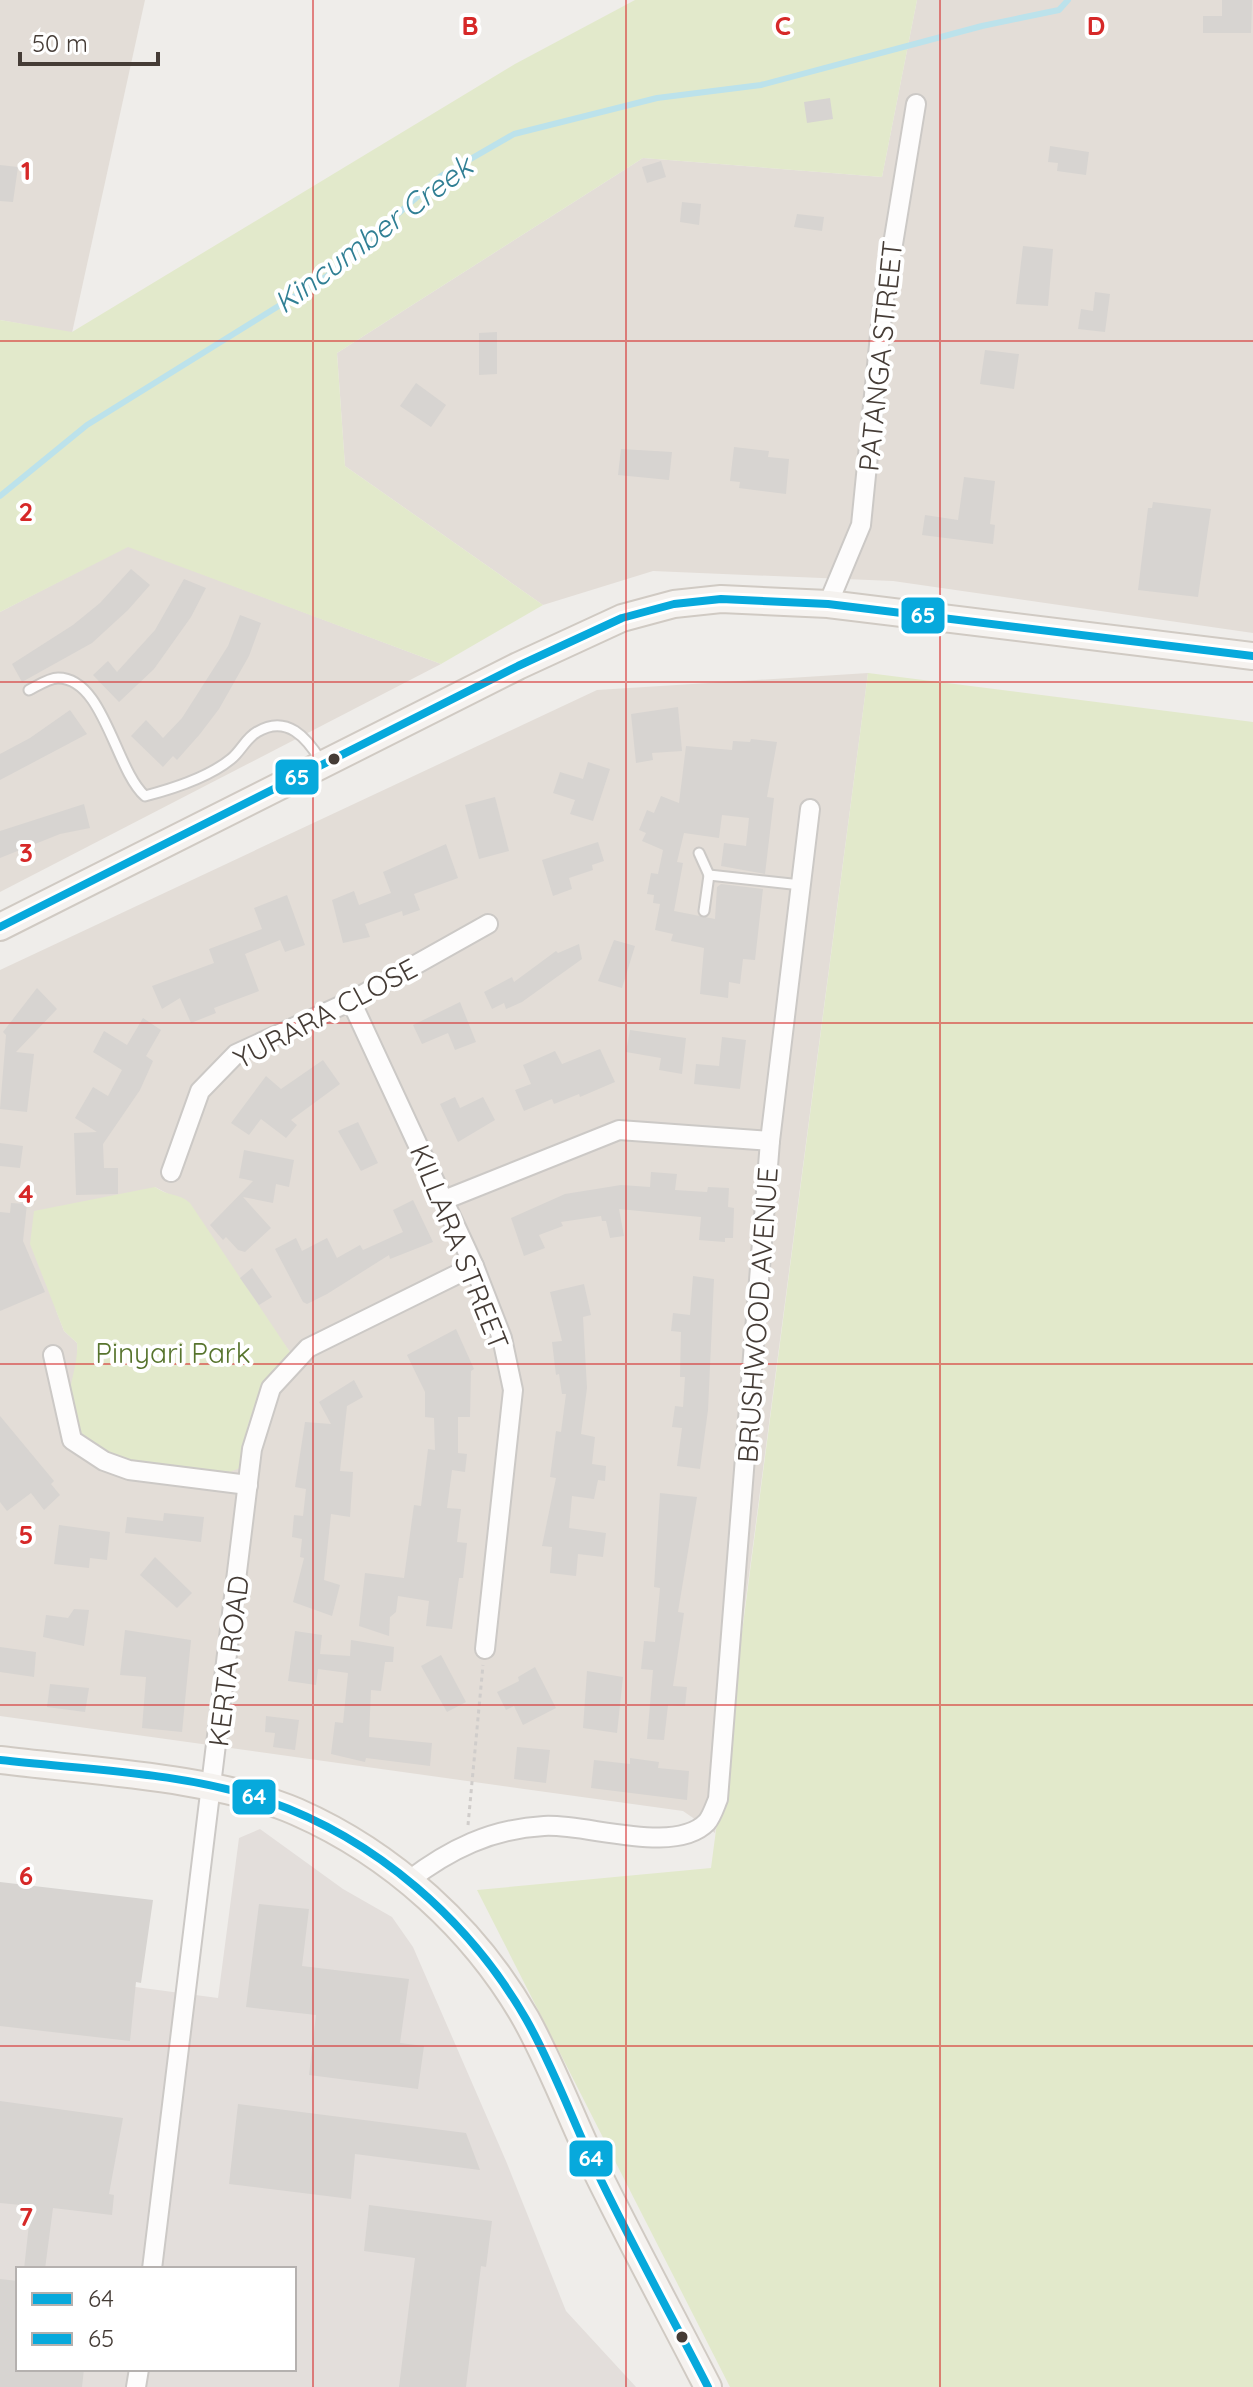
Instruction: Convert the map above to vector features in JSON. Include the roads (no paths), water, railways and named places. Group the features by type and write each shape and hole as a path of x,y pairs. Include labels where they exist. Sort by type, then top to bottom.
{"main road":[{"path":"0,927 622,618 674,604 721,599 828,604 1253,656"},
{"path":"0,1760 213,1788 295,1811 408,1881 479,1950 527,2021 597,2173 708,2387"}],"street":[{"name":"PATANGA STREET","path":"828,604 861,525 883,305 916,104"},
{"name":"BRUSHWOOD AVENUE","path":"408,1881 466,1843 546,1825 671,1836 692,1831 708,1821 718,1799 770,1141 810,809"},
{"name":"YURARA CLOSE","path":"171,1172 200,1091 236,1054 351,1001 488,924"},
{"name":"KILLARA STREET","path":"351,1001 474,1266 502,1338 513,1390 485,1649"},
{"path":"444,1200 619,1130 770,1141"},
{"name":"KERTA ROAD","path":"152,2267 252,1449 271,1388 308,1348 474,1266"},
{"path":"53,1355 72,1440 93,1454 129,1470 248,1485"}],"lane":[{"path":"29,690 56,678 76,682 93,698 132,785 145,796 170,790 230,760 255,732 276,725 305,735 323,764"},
{"path":"699,853 709,875 704,911"},
{"path":"709,875 801,885"}],"waterway":[{"name":"Kincumber Creek","path":"0,496 87,425 327,276 441,176 514,134 657,98 761,85 982,26 1059,10 1068,0"}],"park label":[{"name":"Pinyari Park","path":"173,1352"}]}
